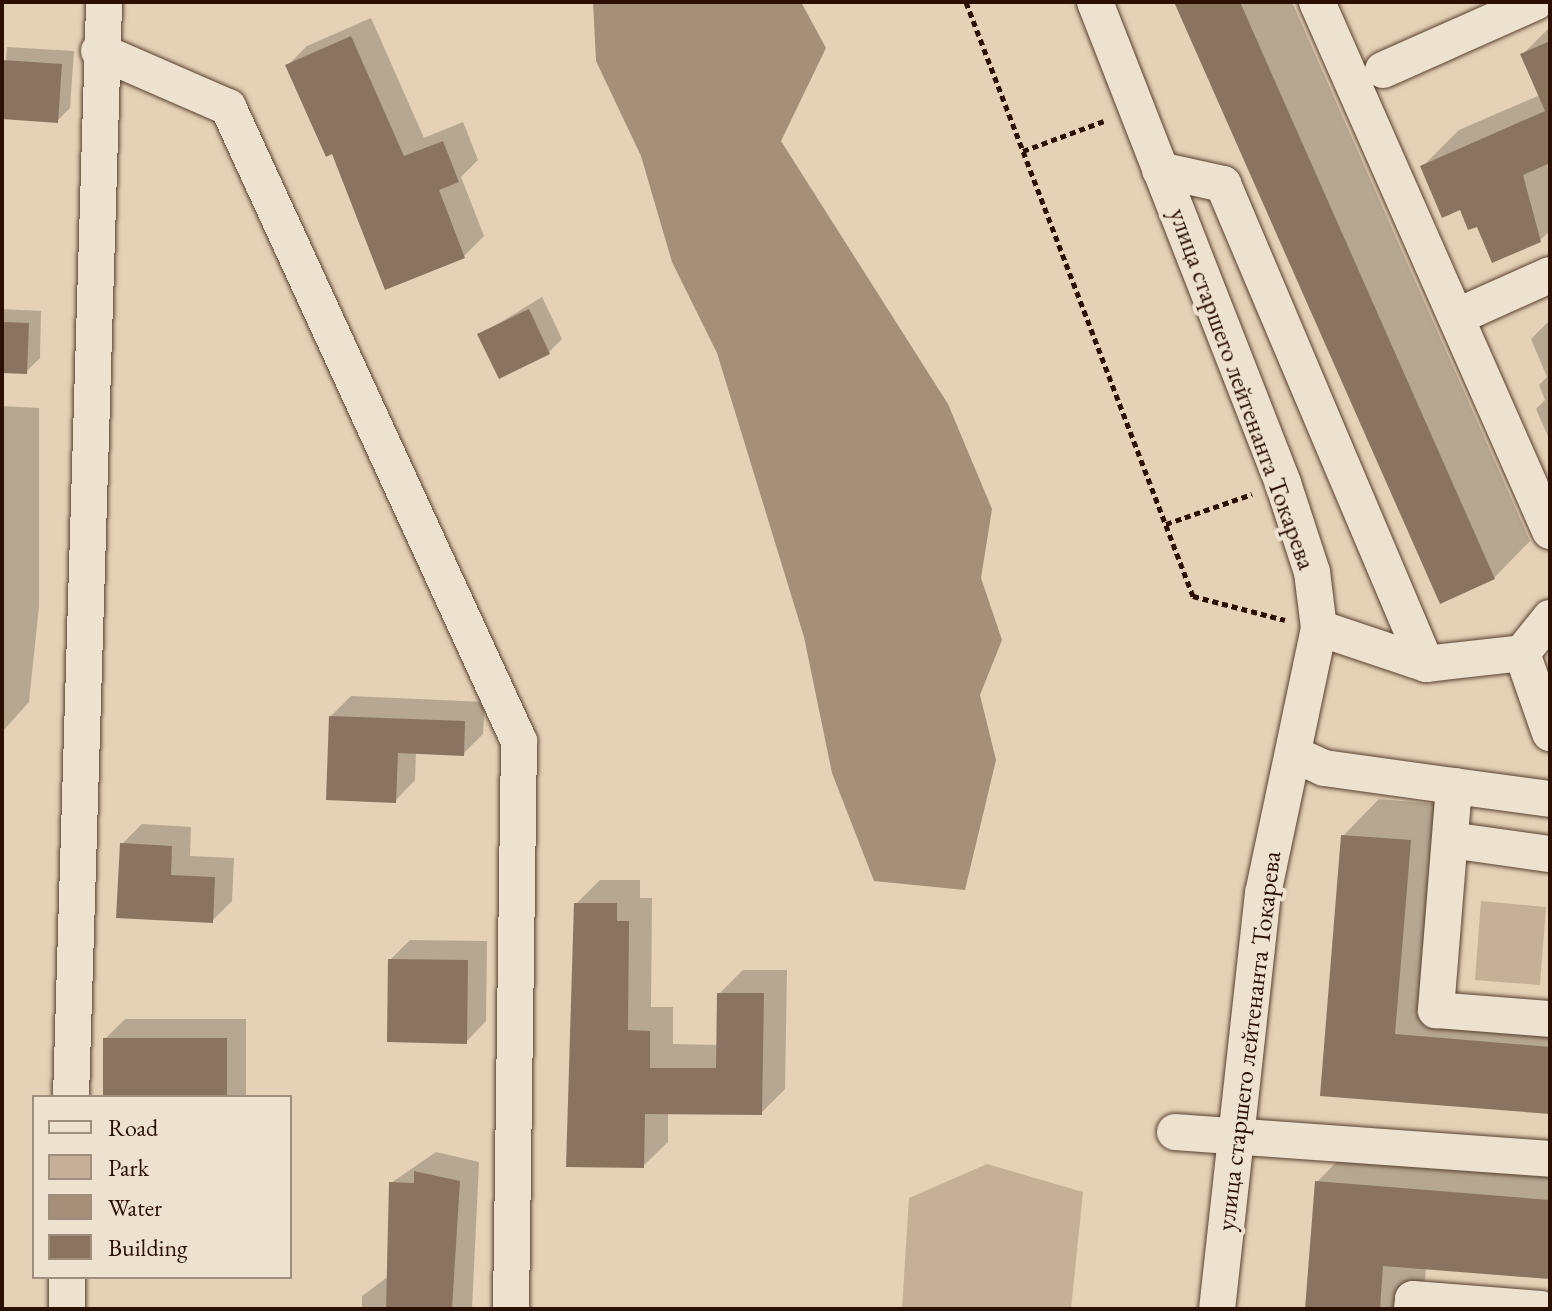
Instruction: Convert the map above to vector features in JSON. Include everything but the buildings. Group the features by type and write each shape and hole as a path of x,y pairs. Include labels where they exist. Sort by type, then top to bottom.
{"street":[{"path":"71,1095 99,51 104,2"},
{"name":"улица старшего лейтенанта Токарева","path":"1095,2 1283,483 1312,572 1319,628 1263,893 1217,1309"},
{"path":"1317,2 1550,531"},
{"path":"1383,70 1536,2"},
{"path":"99,51 228,107 519,741 511,1309"},
{"path":"1160,170 1223,184 1426,664"},
{"path":"1456,317 1550,275"},
{"path":"1319,628 1426,664 1522,653 1550,618"},
{"path":"1522,653 1550,733"},
{"path":"1293,754 1324,768 1550,799"},
{"path":"1454,786 1436,1010 1550,1019"},
{"path":"1450,840 1550,854"},
{"path":"1175,1132 1235,1131 1550,1159"},
{"path":"67,1279 67,1309"},
{"path":"1412,1309 1413,1299 1541,1309"}],"path":[{"path":"966,2 1193,596 1319,628"},
{"path":"1023,151 1136,109"},
{"path":"1166,524 1283,483"}],"green space":[{"path":"1481,901 1546,907 1540,985 1475,980"},
{"path":"987,1164 1083,1192 1071,1309 902,1309 909,1198"}],"water":[{"path":"593,2 801,2 826,48 781,141 948,404 992,509 981,578 1002,640 980,695 996,760 965,890 874,881 832,773 804,637 717,353 672,262 641,156 596,61"}]}
